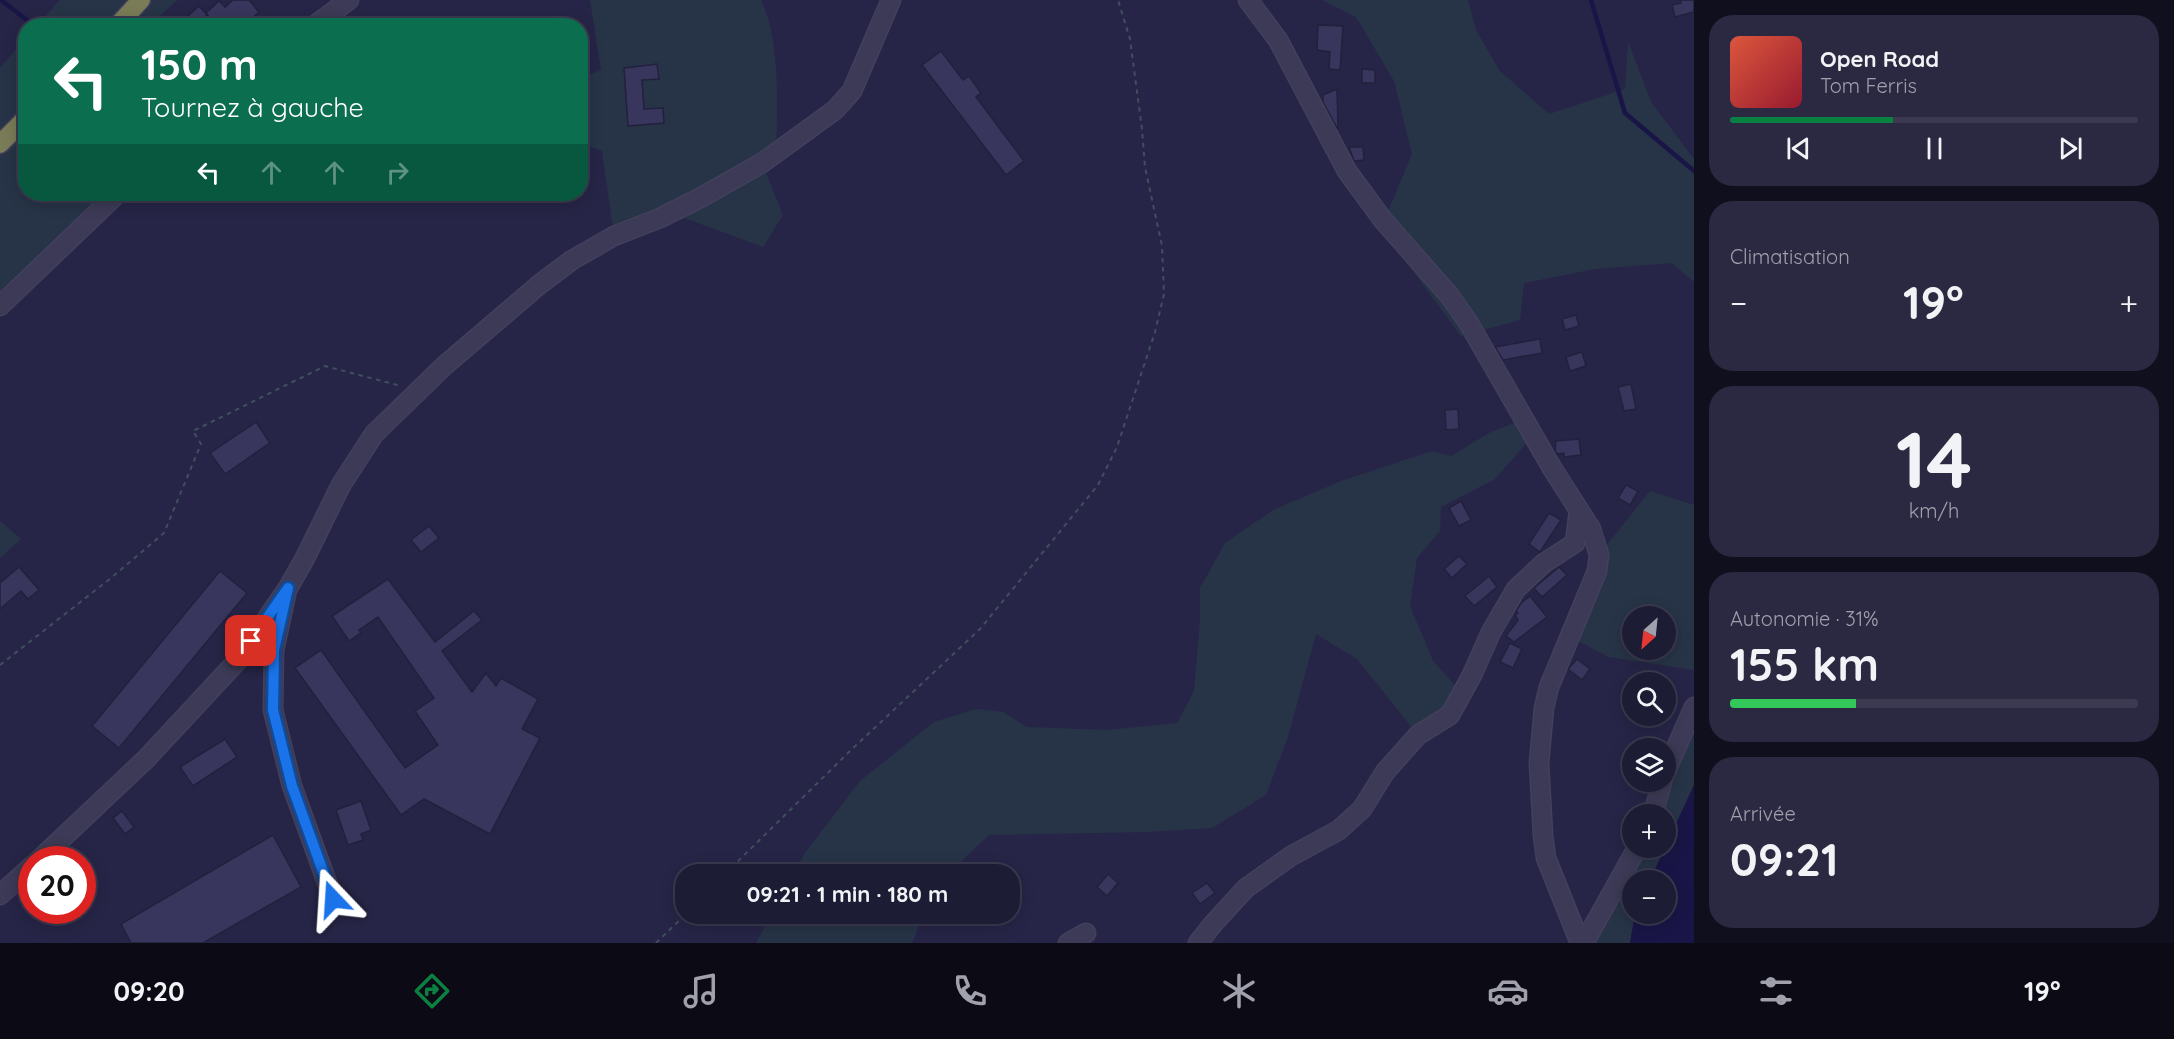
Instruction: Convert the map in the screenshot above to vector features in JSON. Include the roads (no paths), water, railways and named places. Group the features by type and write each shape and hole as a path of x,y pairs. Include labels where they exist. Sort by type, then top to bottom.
{"highway":[{"path":"124,18 141,0"},
{"path":"0,144 18,126"}],"street":[{"path":"325,18 349,0"},
{"path":"54,846 147,758 206,698 239,659 288,588 341,485 374,435 479,335 572,260 614,236 660,218 741,175 785,147 835,110 852,91 891,0"},
{"path":"1248,0 1278,40 1347,171 1383,220 1468,322 1552,468 1591,529 1599,555 1597,571 1550,687 1544,708 1539,763 1546,858 1582,943"},
{"path":"0,306 110,201"},
{"path":"1198,943 1246,888 1291,856 1339,830 1362,809 1385,772 1418,735 1450,715 1472,675 1491,632 1516,589 1544,563 1575,543 1579,510"},
{"path":"288,588 274,650 273,710 292,786 333,899"},
{"path":"1676,748 1694,707"},
{"path":"1582,943 1631,858"},
{"path":"0,895 18,879"},
{"path":"1068,943 1086,933"}],"waterway":[{"path":"1,0 24,18"},
{"path":"1591,0 1625,113 1694,171"}]}
